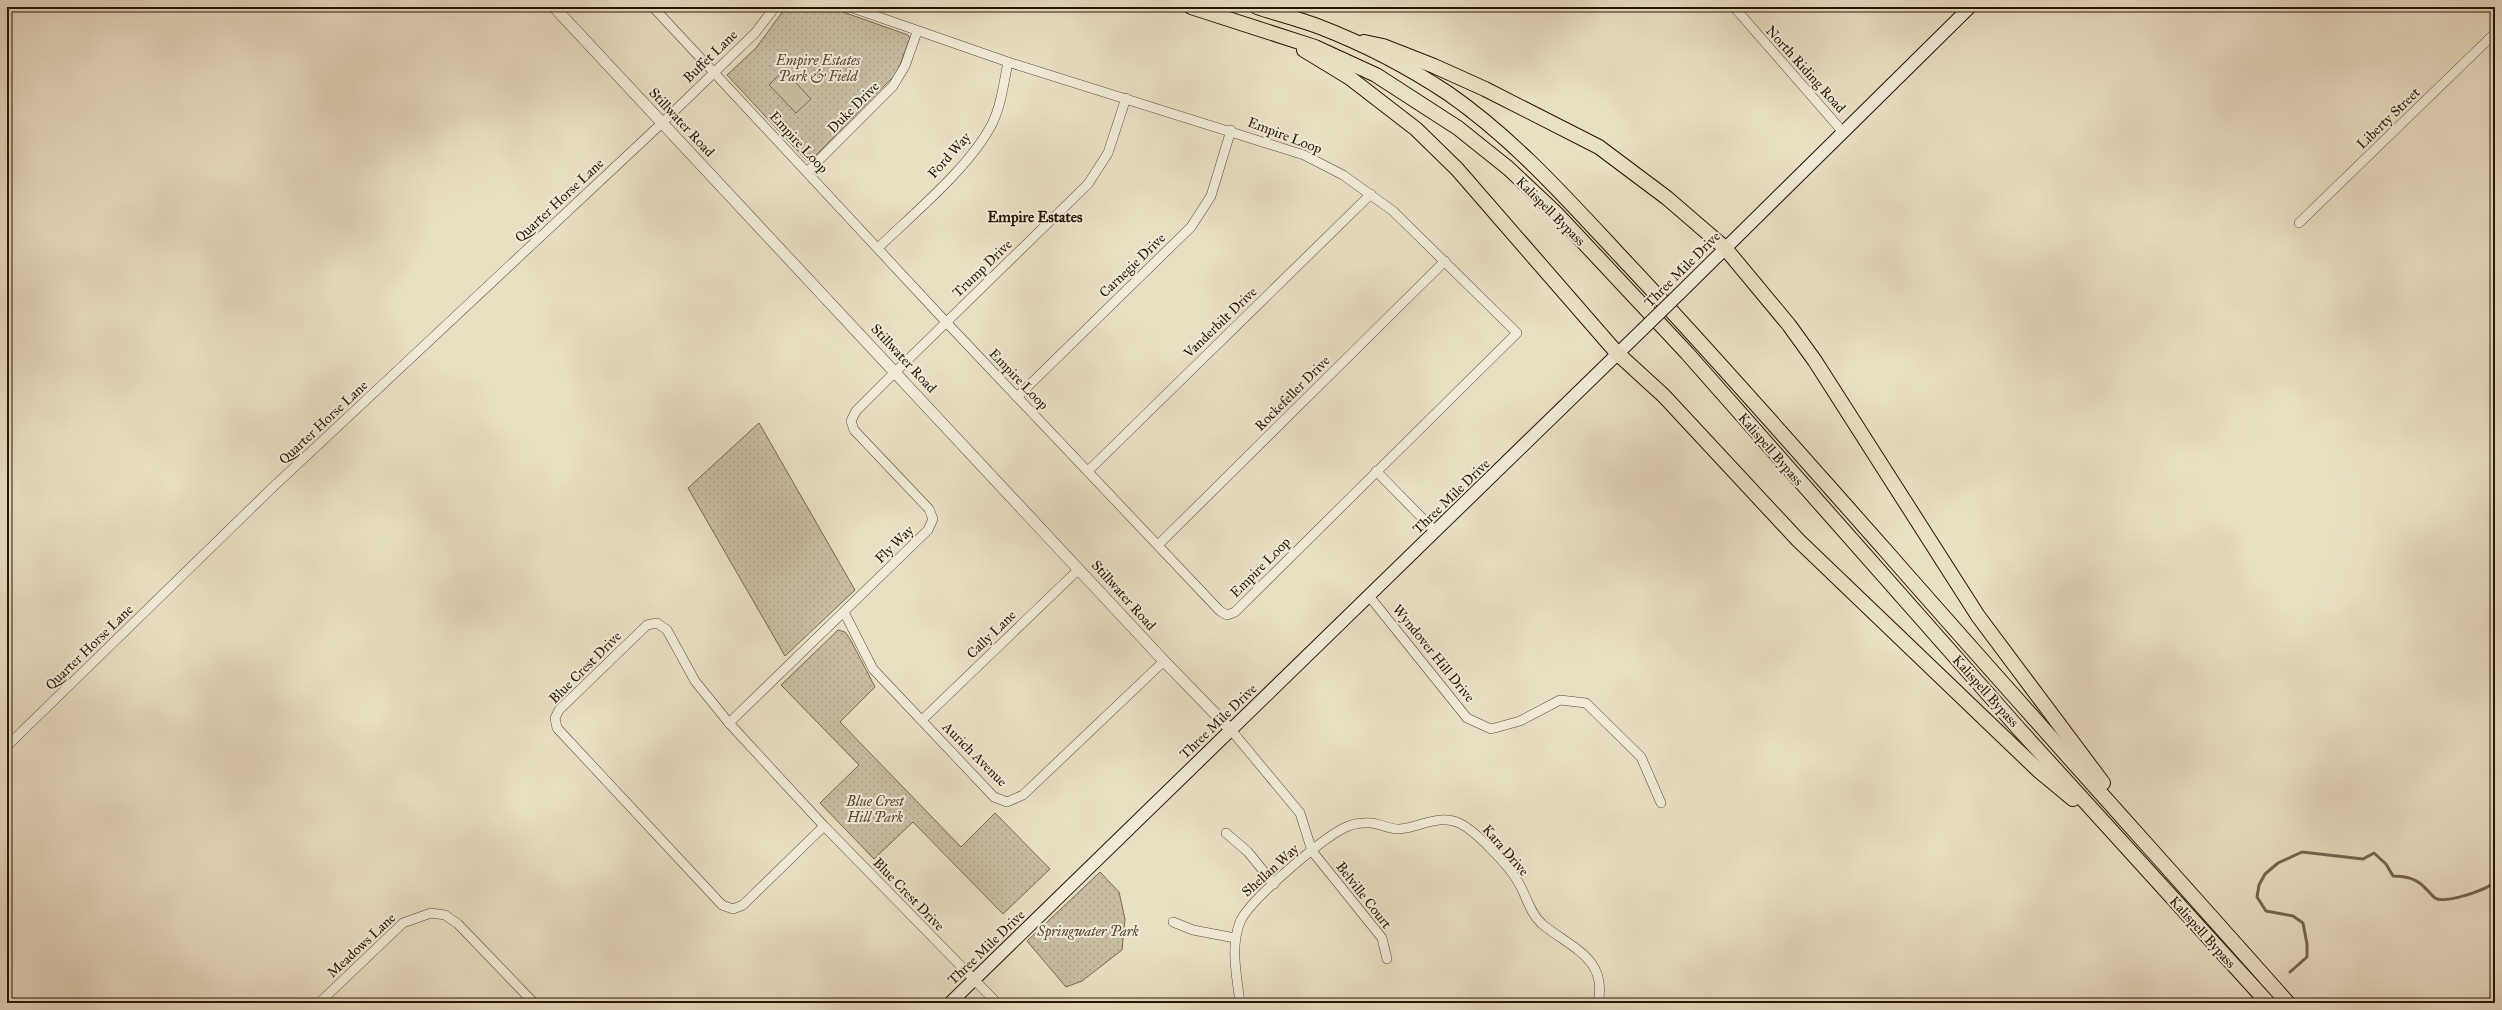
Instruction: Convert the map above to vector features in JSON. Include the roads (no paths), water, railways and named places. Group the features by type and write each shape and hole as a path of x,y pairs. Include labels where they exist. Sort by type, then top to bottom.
{"highway":[{"name":"Kalispell Bypass","path":"1191,7 1315,47 1376,76 1429,109 1487,150 1556,213 1686,353 2108,827 2268,1003"},
{"name":"Kalispell Bypass","path":"1257,7 1318,26 1346,39 1445,92 1498,132 1531,162 1703,343 2032,718 2288,1003"},
{"path":"1283,37 1350,78 1416,129 1457,169 1617,353 1664,396 1798,540 2038,770 2108,827"},
{"path":"1346,39 1383,46 1434,66 1485,89 1599,147 1667,198 1725,248 1788,325 1815,361 1978,616 2152,850"}],"main road":[{"name":"Three Mile Drive","path":"950,1003 1436,532 1970,7"}],"street":[{"name":"Stillwater Road","path":"554,7 896,371 1164,661 1231,730"},
{"name":"Empire Loop","path":"653,7 946,322 1220,612 1227,616 1234,612 1517,333 1393,211 1343,175 1304,155 1231,130 1008,62 917,32 850,7"},
{"name":"Buffet Lane","path":"662,123 755,33 775,7"},
{"name":"North Riding Road","path":"1737,8 1843,132"},
{"name":"Duke Drive","path":"807,172 893,86 905,66 917,32"},
{"name":"Liberty Street","path":"2299,222 2495,33"},
{"name":"Ford Way","path":"878,248 971,156 992,124 1000,101 1008,62"},
{"name":"Trump Drive","path":"896,371 1088,184 1108,153 1126,98"},
{"name":"Quarter Horse Lane","path":"7,746 271,489 662,123"},
{"name":"Carnegie Drive","path":"1017,397 1191,227 1211,196 1231,130"},
{"name":"Vanderbilt Drive","path":"1088,471 1371,194"},
{"name":"Rockefeller Drive","path":"1158,545 1445,262"},
{"name":"Fly Way","path":"729,723 928,530 933,519 929,509 854,430 851,421 856,411 896,371"},
{"path":"1376,471 1436,532"},
{"name":"Cally Lane","path":"922,720 1079,568"},
{"name":"Wyndover Hill Drive","path":"1369,596 1467,718 1491,729 1520,721 1560,700 1586,704 1641,757 1661,802"},
{"name":"Aurich Avenue","path":"844,612 873,669 994,797 1007,802 1023,794 1164,661"},
{"name":"Blue Crest Drive","path":"824,826 743,905 733,909 722,905 557,728 555,718 559,710 647,625 657,623 667,630 695,681 729,723 824,826 997,1003"},
{"path":"1231,730 1300,813 1312,851"},
{"name":"Kara Drive","path":"1312,851 1345,828 1366,822 1399,829 1440,819 1458,823 1479,836 1517,879 1528,905 1541,923 1585,954 1596,971 1601,988 1598,1003"},
{"path":"1226,833 1248,852 1274,884"},
{"name":"Shellan Way","path":"1240,1003 1235,938 1240,921 1250,906 1312,851"},
{"name":"Belville Court","path":"1312,851 1382,938 1387,959"},
{"name":"Meadows Lane","path":"318,1003 403,923 431,912 445,915 458,924 534,1003"},
{"path":"1173,922 1193,930 1235,938"}],"waterway":[{"path":"2290,972 2307,957 2307,944 2303,923 2293,916 2266,911 2257,897 2259,885 2265,874 2278,863 2302,852 2363,859 2374,853 2386,864 2393,876 2406,877 2414,880 2421,884 2435,898 2440,899 2456,898 2476,892 2491,885 2495,881"}],"district":[{"name":"Empire Estates","path":"1035,217"}],"park label":[{"name":"Empire Estates Park & Field","path":"818,68"},
{"name":"Blue Crest Hill Park","path":"875,810"},
{"name":"Springwater Park","path":"1088,931"}]}
